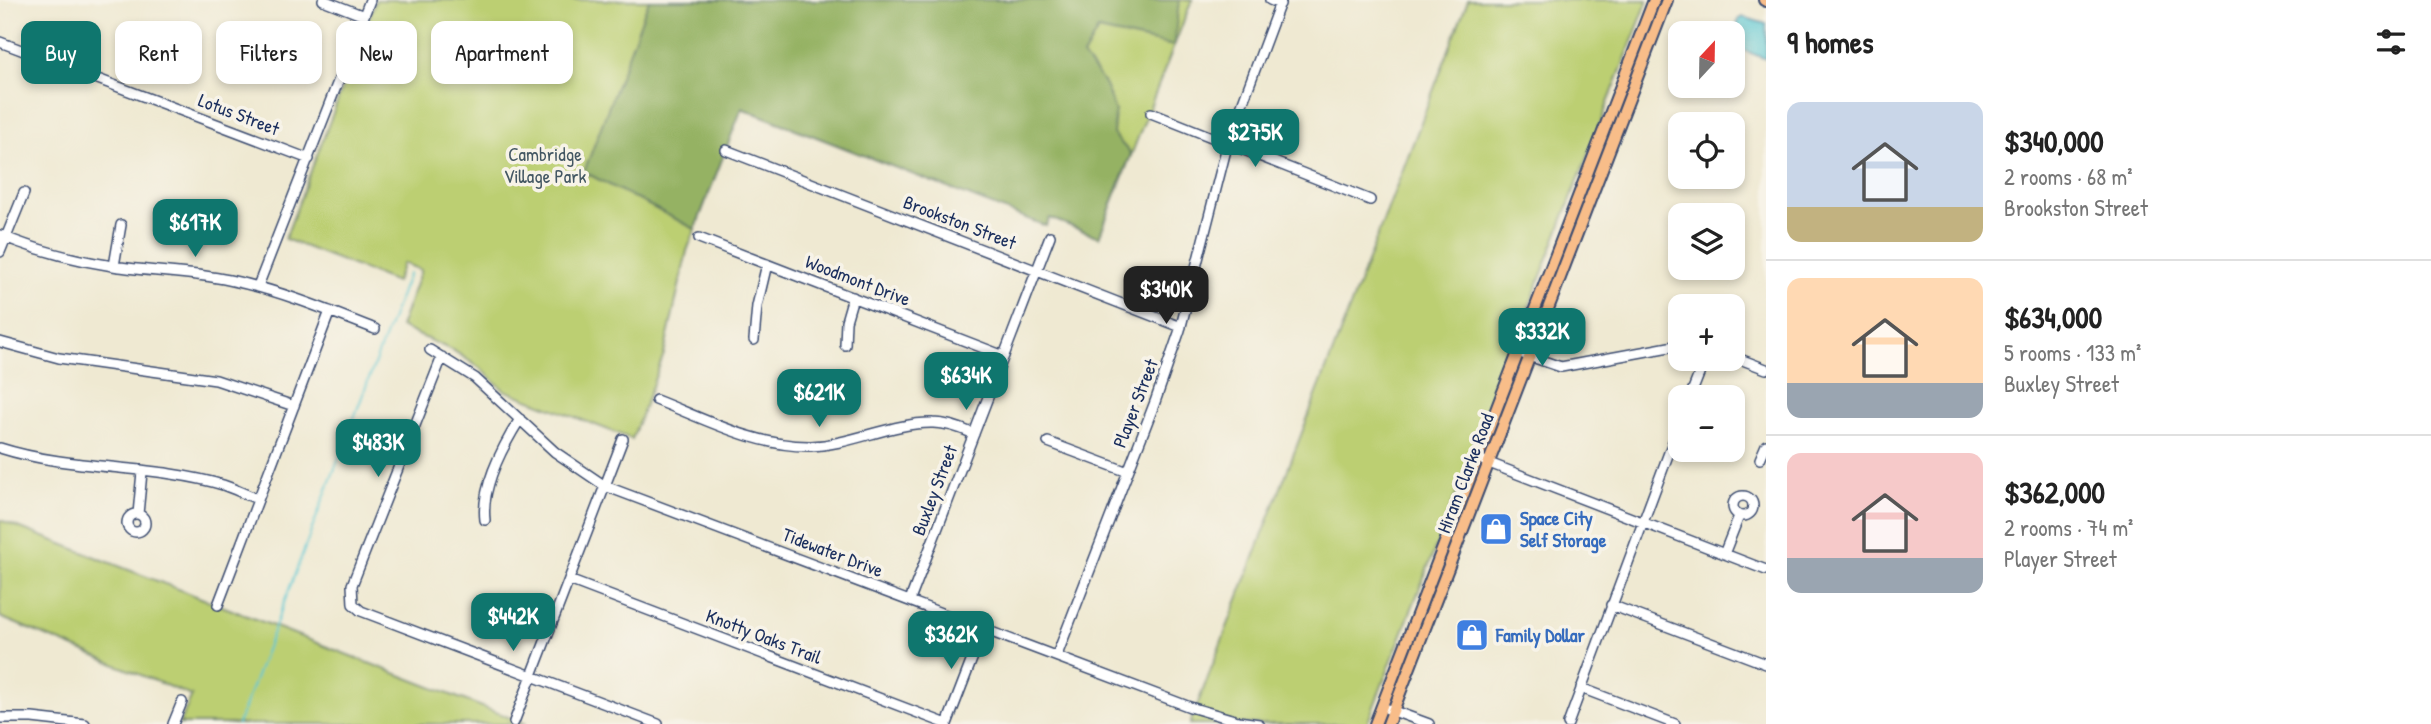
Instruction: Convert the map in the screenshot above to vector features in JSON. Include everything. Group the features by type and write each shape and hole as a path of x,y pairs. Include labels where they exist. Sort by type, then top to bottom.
{"main road":[{"name":"Hiram Clarke Road","path":"1375,724 1387,708 1524,354 1561,241 1654,0"},
{"name":"Hiram Clarke Road","path":"1524,354 1573,246 1667,0"},
{"path":"1626,72 1638,76"},
{"path":"1594,156 1606,160"},
{"path":"1561,241 1573,246"},
{"name":"Hiram Clarke Road","path":"1387,708 1388,724"}],"street":[{"path":"323,0 364,16"},
{"path":"258,286 370,0"},
{"path":"1270,0 1281,2"},
{"name":"Player Street","path":"1057,655 1155,402 1181,327 1228,142 1281,2"},
{"name":"Lotus Street","path":"0,42 309,159"},
{"path":"1151,113 1370,200"},
{"name":"Brookston Street","path":"726,150 1181,327"},
{"path":"0,252 3,236 24,193"},
{"path":"114,266 121,225"},
{"path":"3,236 37,249 114,266 200,275 258,286 375,329"},
{"name":"Buxley Street","path":"910,600 1050,236"},
{"name":"Woodmont Drive","path":"699,238 1004,356"},
{"path":"754,340 757,306 768,264"},
{"path":"845,345 846,321 853,297"},
{"path":"218,604 330,311"},
{"path":"0,342 59,358 216,380 294,406"},
{"path":"1524,354 1551,365 1572,366 1668,347"},
{"name":"Tidewater Drive","path":"430,350 475,378 555,452 605,486 1190,707 1238,721 1259,724"},
{"path":"442,357 352,585 353,604 361,611 659,724"},
{"path":"1745,360 1765,365"},
{"path":"656,400 752,437 780,443 812,446 931,422 974,433"},
{"path":"485,520 483,505 501,453 520,419"},
{"path":"514,722 624,439"},
{"path":"1048,442 1128,472"},
{"path":"1760,459 1766,445"},
{"path":"0,448 62,462 189,478 223,485 258,499"},
{"path":"1568,724 1668,455"},
{"path":"1483,460 1766,570"},
{"path":"138,514 142,472"},
{"path":"1724,554 1739,516"},
{"name":"Knotty Oaks Trail","path":"569,580 947,724"},
{"path":"1611,605 1766,664"},
{"path":"947,724 984,628"},
{"path":"1581,688 1675,724"},
{"path":"173,724 182,702"},
{"path":"1387,708 1429,724"},
{"path":"0,718 32,718 85,724"}],"green space":[{"name":"Cambridge Village Park","path":"376,0 1192,0 1099,237 1050,218 1046,226 741,108 687,251 664,354 632,439 504,390 480,368 454,351 400,327 421,270 403,263 396,282 285,239 344,84 417,84 417,21 368,21"},
{"path":"649,0 1179,0 1174,46 1098,30 1083,56 1104,83 1115,111 1113,134 1131,154 1099,237 1050,218 1046,226 742,108 695,229 584,172"},
{"path":"1468,0 1648,0 1367,724 1190,724"},
{"path":"0,520 526,724 179,724 192,696 0,617"}],"water":[{"path":"1743,17 1766,24 1766,59 1745,51 1745,21 1738,21"}],"waterway":[{"path":"238,724 409,273"}],"place":[{"name":"Space City Self Storage","path":"1496,529"},
{"name":"Family Dollar","path":"1472,635"}]}
